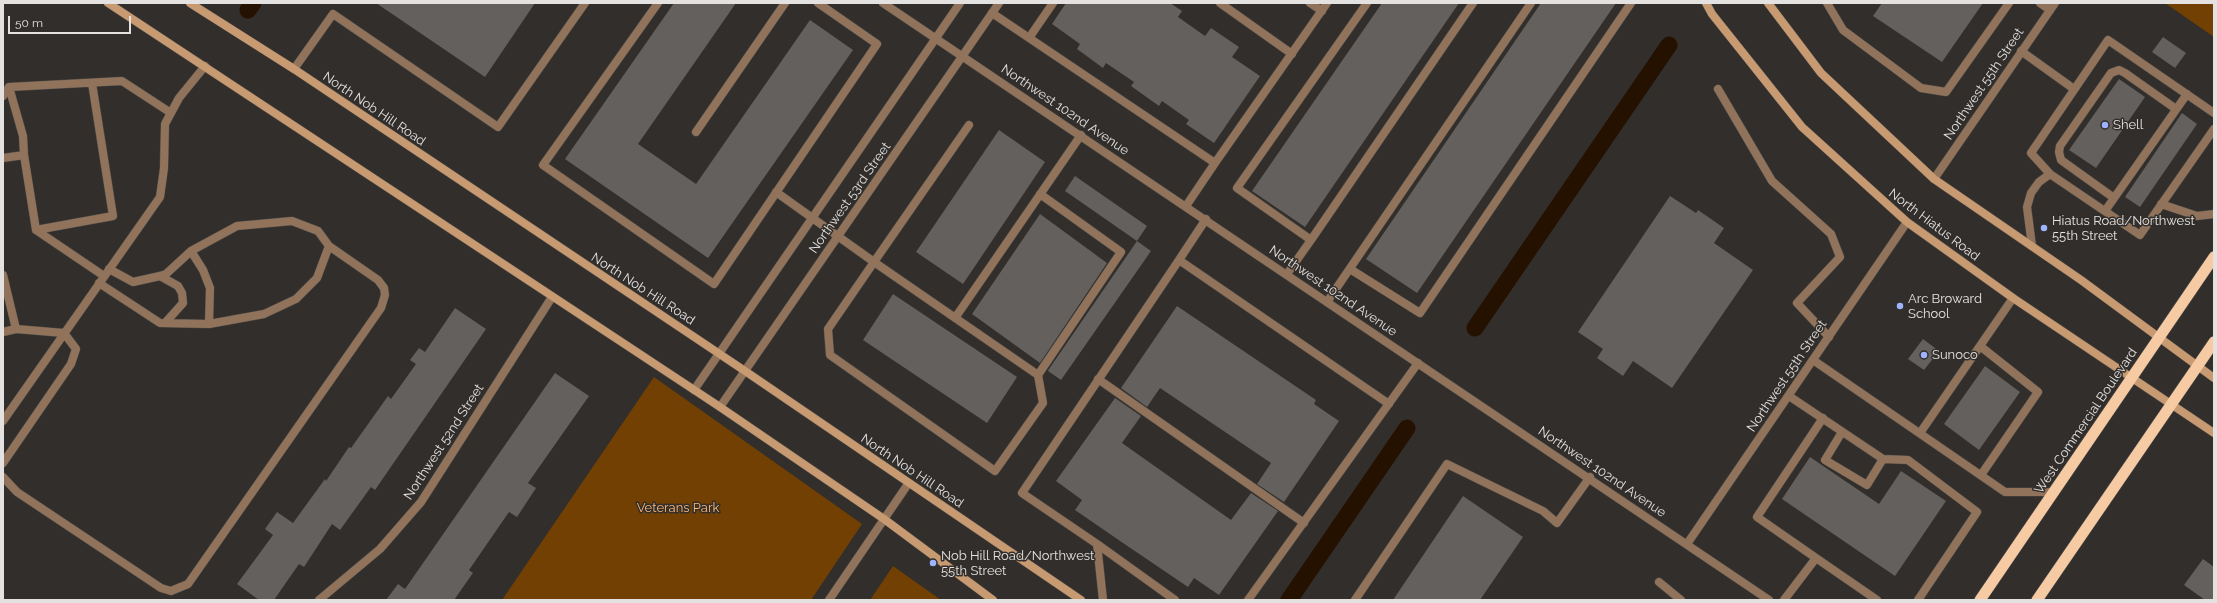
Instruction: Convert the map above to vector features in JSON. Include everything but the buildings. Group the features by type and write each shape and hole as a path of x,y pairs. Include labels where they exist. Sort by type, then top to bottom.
{"highway":[{"name":"West Commercial Boulevard","path":"1980,600 2133,378 2214,257"},
{"path":"2037,600 2214,342"}],"main road":[{"path":"108,3 720,407 884,518 993,600"},
{"name":"North Nob Hill Road","path":"190,3 294,69 745,371 908,484 1081,600"},
{"name":"North Hiatus Road","path":"1706,3 1712,14 1802,127 1907,222 2013,298 2214,433"},
{"path":"1768,3 1821,73 1934,179 2032,246 2214,378"}],"street":[{"path":"294,69 333,14 498,126 585,3"},
{"path":"658,3 544,165 714,284 878,44 818,3"},
{"path":"696,132 785,3"},
{"name":"Northwest 102nd Avenue","path":"883,3 963,55 1418,363 1590,477 1769,600"},
{"name":"Northwest 53rd Street","path":"694,390 960,3"},
{"name":"Northwest 53rd Street","path":"720,407 999,3"},
{"path":"1029,38 1053,3"},
{"path":"1220,3 1292,54"},
{"path":"1310,3 1322,11"},
{"path":"1186,206 1327,3"},
{"path":"1311,240 1238,188 1367,3"},
{"path":"1287,274 1474,3"},
{"path":"1328,302 1531,3"},
{"path":"1350,269 1420,313 1631,3"},
{"path":"1827,3 1843,30 1855,39 1921,88 1946,92 2009,3"},
{"path":"2040,3 2052,6"},
{"name":"Northwest 55th Street","path":"1934,179 2052,6"},
{"path":"992,13 1215,163"},
{"path":"2214,113 2108,40 2031,153 2050,174 2140,235 2214,129"},
{"path":"2022,51 2074,89"},
{"path":"3,421 160,197 164,162 165,124 179,98 205,66"},
{"path":"2114,198 2060,160 2060,146 2098,91 2111,73 2118,70 2176,109"},
{"path":"9,87 122,81 171,113"},
{"path":"36,230 113,216 92,83"},
{"path":"3,96 9,87"},
{"path":"3,477 17,492 161,588 170,591 188,584 381,308 385,295 384,288 378,280 329,246 318,230 292,220 237,226 191,251 166,274 160,276 132,282 106,273 36,230 24,154 23,136 9,87"},
{"path":"1718,89 1772,181 1831,234 1840,257 1797,303 1829,337"},
{"path":"2105,211 2187,94"},
{"path":"969,125 828,329 830,355 995,471 1043,403 1038,375 1121,252 1040,194"},
{"path":"955,318 1081,135"},
{"path":"3,158 24,154"},
{"path":"2032,246 2027,207 2031,192 2039,182 2050,174"},
{"path":"776,192 838,237 1038,375"},
{"path":"2161,204 2197,216 2214,214"},
{"path":"1175,600 1022,493 1206,220"},
{"name":"Northwest 55th Street","path":"1687,544 1907,222"},
{"path":"99,283 160,323 209,324 264,314 296,299 317,278 329,246"},
{"path":"191,251 203,270 210,288 209,324"},
{"path":"1179,260 1389,404"},
{"path":"3,275 16,329"},
{"path":"160,276 178,286 182,293 183,303 165,323"},
{"name":"Northwest 52nd Street","path":"319,600 380,549 421,502 552,297"},
{"path":"1920,433 2013,298"},
{"path":"3,332 16,329 64,333 74,344 76,349 73,360 3,463"},
{"path":"1980,346 2038,392 1981,475"},
{"path":"1813,360 2005,492 2055,492"},
{"path":"1248,600 1418,363"},
{"path":"1098,379 1304,523"},
{"path":"1789,396 1883,459 1908,460 1976,512 1918,600"},
{"path":"1823,418 1757,516 1877,600"},
{"path":"1842,432 1825,460 1867,485 1883,459"},
{"path":"1355,600 1447,464 1543,512 1557,522 1590,477"},
{"path":"829,600 908,484"},
{"path":"1097,544 1103,600"},
{"path":"1784,600 1816,558"},
{"path":"1659,582 1682,600"}],"green space":[{"path":"2165,3 2214,3 2214,37"},
{"name":"Veterans Park","path":"654,377 862,524 811,600 502,600"},
{"path":"893,566 941,600 870,600"}],"waterway":[{"path":"248,10 253,3"},
{"path":"1475,328 1669,45"},
{"path":"1289,600 1407,428"}],"place":[{"name":"Shell","path":"2105,125"},
{"name":"Hiatus Road/Northwest 55th Street","path":"2044,228"},
{"name":"Arc Broward School","path":"1900,306"},
{"name":"Sunoco","path":"1924,355"},
{"name":"Nob Hill Road/Northwest 55th Street","path":"933,563"}]}
